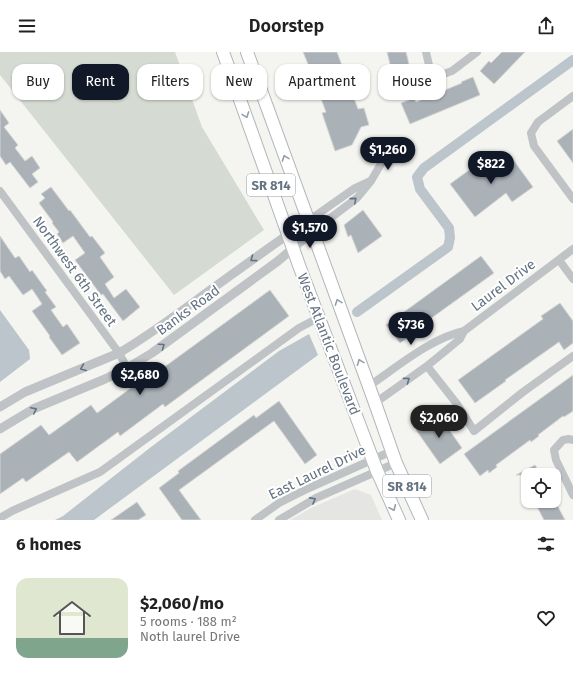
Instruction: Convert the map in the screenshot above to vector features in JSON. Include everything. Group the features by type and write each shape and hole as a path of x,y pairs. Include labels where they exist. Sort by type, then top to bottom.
{"main road":[{"name":"West Atlantic Boulevard","path":"223,52 293,249 320,317 374,466 399,520"},
{"name":"West Atlantic Boulevard","path":"247,52 310,227 376,403 396,463 422,520"}],"street":[{"path":"426,52 432,78 452,71 478,52"},
{"path":"573,96 538,122 531,133 534,146 573,199"},
{"name":"Banks Road","path":"0,407 25,392 119,353 145,337 288,234 310,227 357,198 371,181 389,150"},
{"name":"Banks Road","path":"0,429 33,409 88,387 127,368 179,334 272,266 293,249 310,227 355,188 371,181"},
{"name":"Northwest 6th Street","path":"0,191 119,353 127,368"},
{"name":"Laurel Drive","path":"369,386 433,342 450,334 464,331 573,249"},
{"path":"559,260 573,280"},
{"path":"0,518 12,511 100,472 299,328 320,317"},
{"name":"Laurel Drive","path":"376,403 460,339 464,331"},
{"path":"426,366 457,404 474,431 523,392 573,356"},
{"path":"0,411 14,399"},
{"path":"573,440 562,440 554,450 556,460 573,495"},
{"name":"East Laurel Drive","path":"279,520 374,466 392,451"},
{"name":"East Laurel Drive","path":"255,520 279,503 374,466 396,463"}],"shaded area":[{"path":"0,52 175,52 179,64 137,64 137,100 192,100 202,127 264,230 174,295 20,100 64,100 64,64 12,64 12,90 0,75"},
{"path":"0,310 29,350 30,359 0,382"},
{"path":"309,334 318,355 94,520 55,520 63,516 151,447 279,351"},
{"path":"355,489 371,495 382,520 290,520 311,508"}],"building":[{"path":"303,52 337,52 341,64 308,64"},
{"path":"387,52 406,52 409,64 390,64"},
{"path":"502,52 525,52 494,84 480,71 489,61 491,63"},
{"path":"473,77 480,95 410,124 401,103 409,100 415,100 416,102 421,100 446,100 446,90 462,83 461,82"},
{"path":"322,100 355,100 358,109 364,108 369,125 361,127 352,145 335,151 322,113 326,112"},
{"path":"0,110 9,123 4,127 18,145 15,148 25,161 32,156 40,168 32,174 38,182 30,188 10,162 6,165 0,156"},
{"path":"573,129 573,163 557,141"},
{"path":"509,154 533,187 512,202 506,193 475,217 450,184 472,168 479,177"},
{"path":"51,187 90,237 92,236 105,253 100,257 114,277 105,284 114,298 126,289 140,307 123,321 103,294 101,295 75,260 85,253 73,236 63,243 57,234 59,232 52,223 53,222 39,203 45,198 41,194"},
{"path":"363,210 382,236 358,253 351,235 348,237 344,225"},
{"path":"0,236 15,258 19,256 30,272 32,270 56,307 51,310 63,327 67,324 80,343 62,355 32,311 42,304 32,289 23,295 9,276 5,279 0,271"},
{"path":"481,256 494,273 412,332 413,334 400,343 386,325"},
{"path":"270,290 289,316 165,407 163,404 120,436 118,432 77,462 69,452 26,482 23,478 0,494 0,454 41,425 49,435 91,405 97,413 139,382 141,384"},
{"path":"560,303 573,321 573,343 564,350 559,342 475,403 458,380 543,319 541,316"},
{"path":"573,375 573,411 564,417 563,416 531,442 530,440 496,465 497,467 489,473 488,470 480,476 464,454"},
{"path":"279,401 317,455 305,464 274,421 179,490 201,520 182,520 159,488 179,473 178,471 254,415 256,418"},
{"path":"438,414 462,448 440,464 416,430"},
{"path":"535,465 537,468 529,468"},
{"path":"137,502 146,515 138,520 111,520"},
{"path":"538,508 559,508 565,520 544,520"}],"waterway":[{"path":"357,312 448,247 450,238 449,228 420,189 417,177 424,168 573,60"}]}
